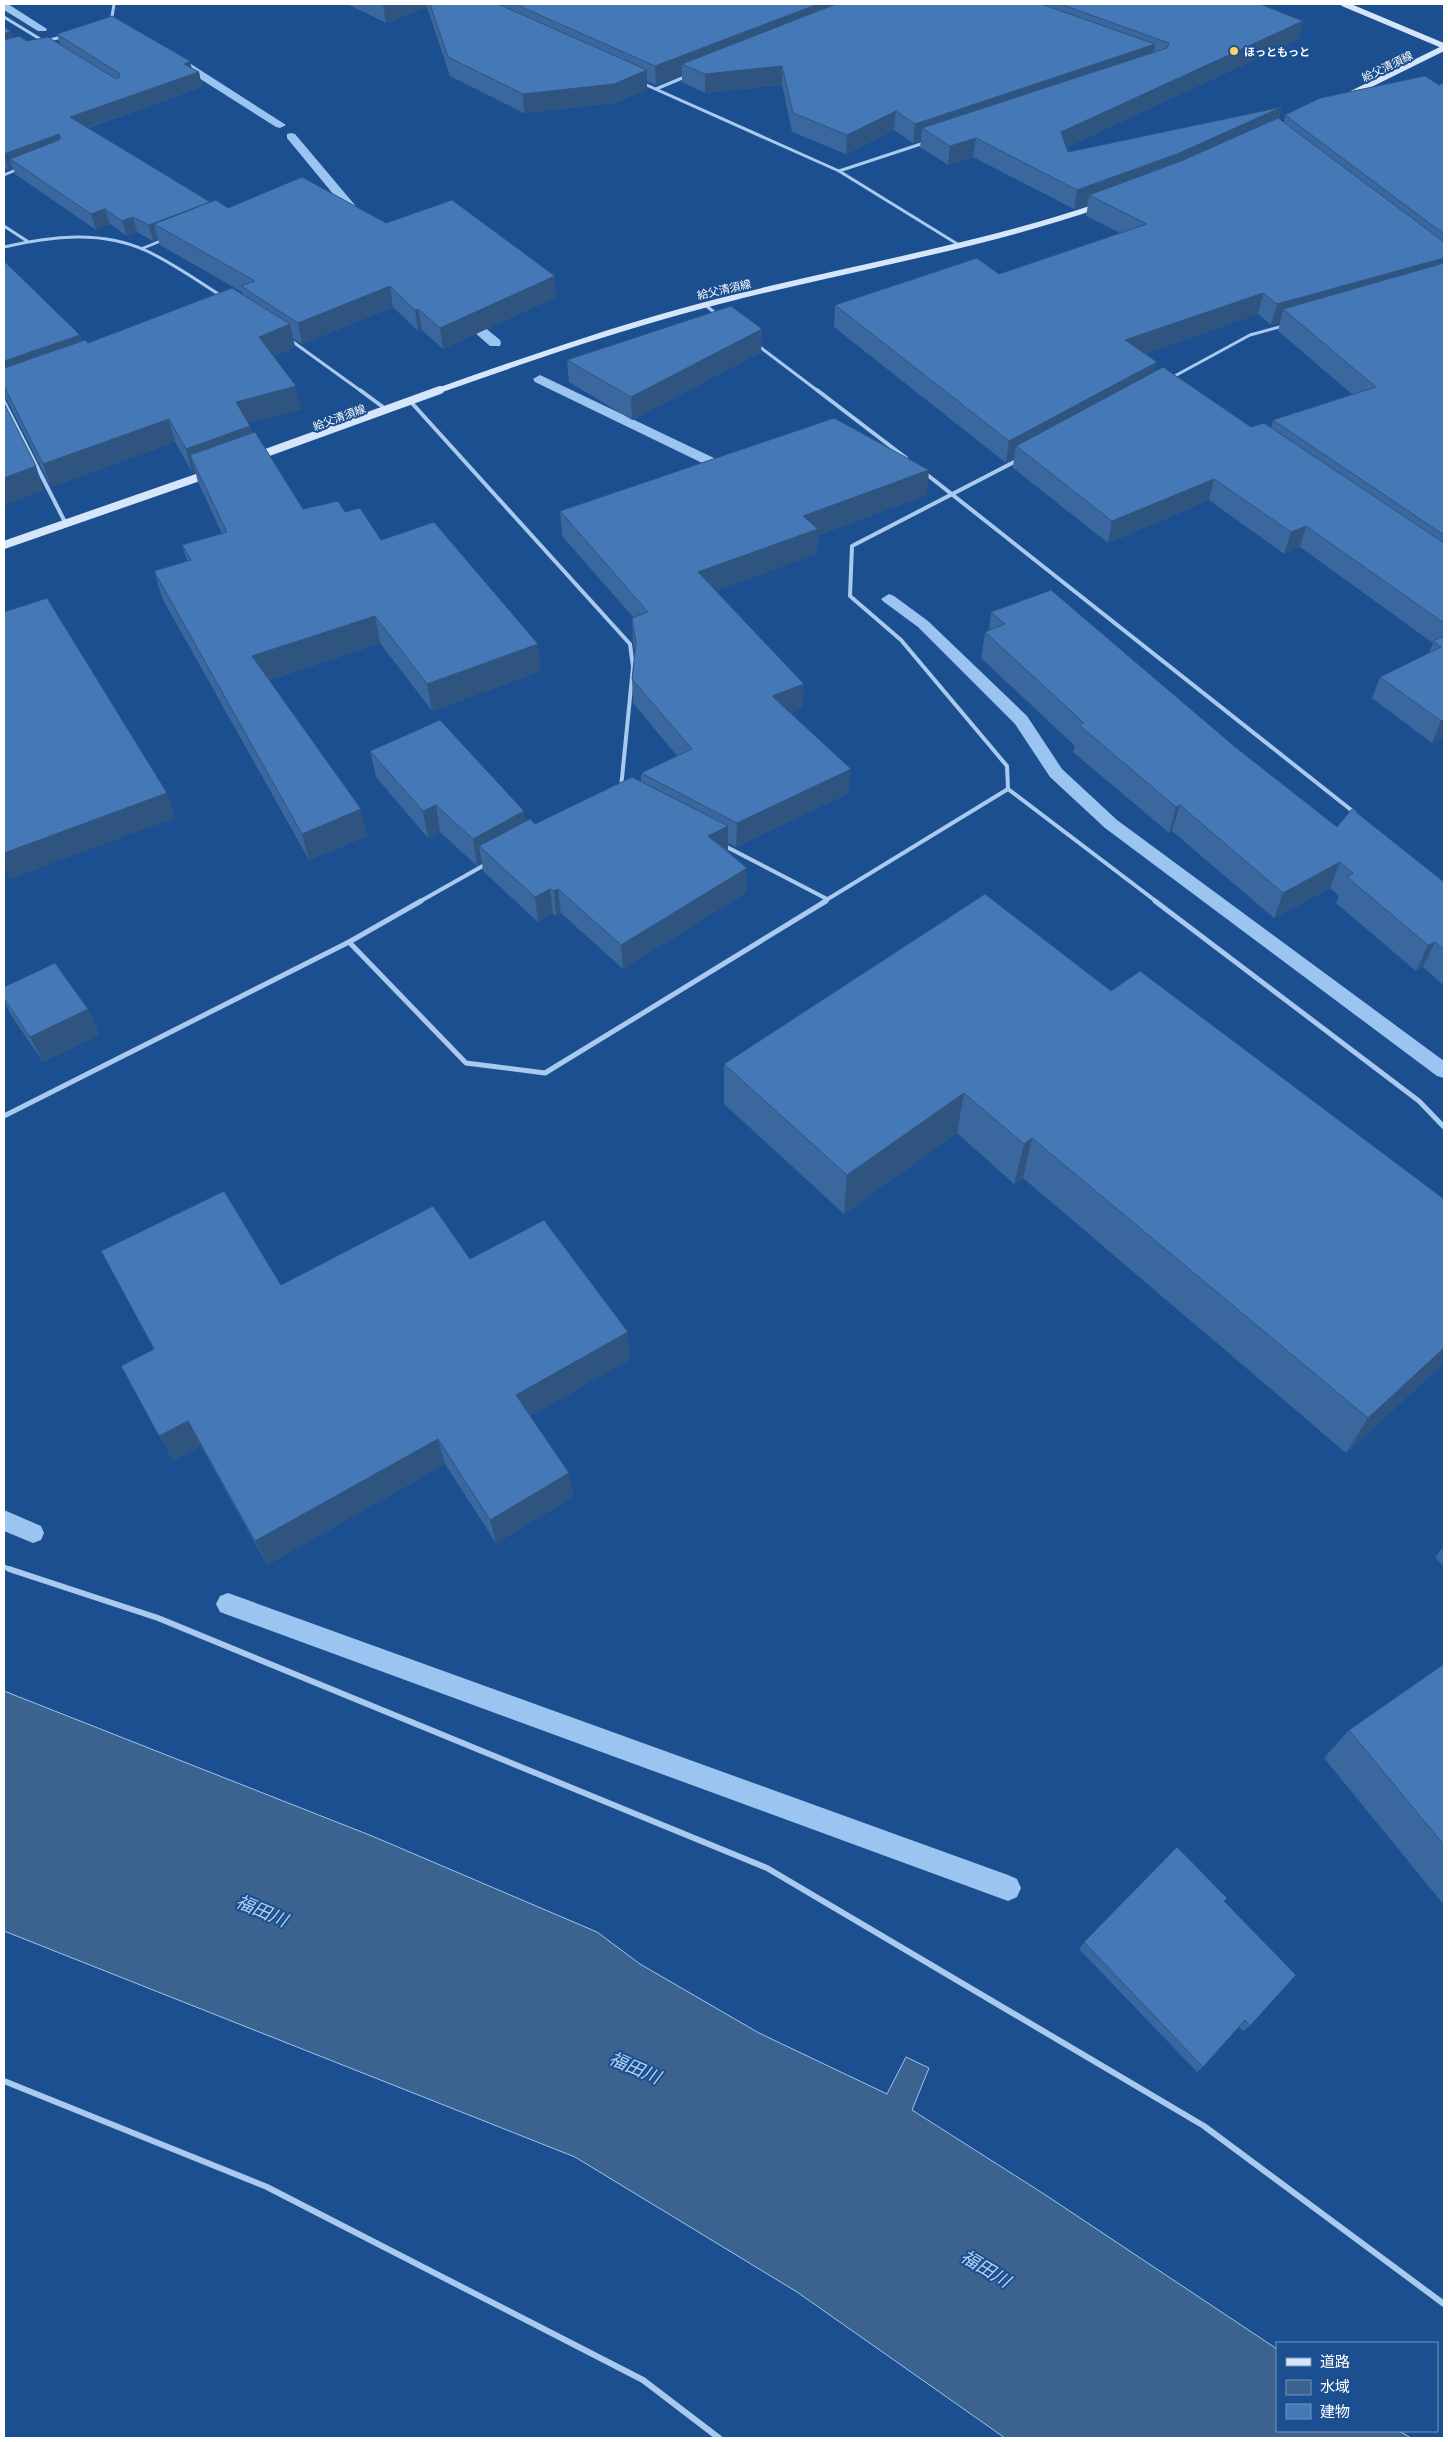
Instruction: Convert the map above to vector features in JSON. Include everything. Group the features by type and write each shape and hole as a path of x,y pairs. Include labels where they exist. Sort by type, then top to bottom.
{"main road":[{"path":"1344,4 1444,47"},
{"name":"給父清須線","path":"1340,100 1444,47"},
{"name":"給父清須線","path":"247,460 574,342 704,304 959,245 1105,204"},
{"path":"4,545 218,470"}],"street":[{"path":"102,26 111,23 114,4"},
{"path":"4,16 52,47"},
{"path":"36,44 73,34"},
{"path":"656,89 692,74"},
{"path":"638,81 839,171 959,245"},
{"path":"839,171 934,139"},
{"path":"4,226 27,241"},
{"path":"4,247 27,241 94,238 122,242 141,249 230,302"},
{"path":"704,304 727,322"},
{"path":"1176,385 1168,379 1250,335 1287,325"},
{"path":"285,336 387,410"},
{"path":"750,339 910,461"},
{"path":"410,401 630,644 633,667 621,791"},
{"path":"4,402 66,524"},
{"path":"1008,789 1007,766 901,640 850,596 852,546 954,495 1022,458"},
{"path":"924,472 1359,816"},
{"path":"350,942 466,1064 545,1073 1008,789"},
{"path":"1008,789 1419,1101 1444,1127"},
{"path":"716,841 827,899"},
{"path":"4,1116 350,942 495,859"},
{"path":"4,1567 158,1618 767,1868 1204,2126 1444,2304"},
{"path":"4,2081 267,2187 643,2380 719,2438"}],"lane":[{"path":"4,175 20,168"},
{"path":"141,249 168,239"}],"water":[{"name":"福田川","path":"4,1691 372,1836 597,1932 640,1964 759,2033 887,2094 906,2057 929,2068 912,2110 1044,2194 1276,2348 1276,2432 1401,2432 1411,2438 1005,2438 797,2292 575,2157 4,1931"}],"building":[{"path":"430,4 498,4 647,70 614,84 523,94 448,57"},
{"path":"515,4 818,4 655,66"},
{"path":"836,4 1041,4 1155,44 915,124 896,111 847,135 793,113 782,66 705,74 682,64"},
{"path":"1060,4 1260,4 1303,21 1061,132 1068,152 1282,107 1177,154 1077,190 976,138 950,146 922,128 1167,48 1169,43"},
{"path":"112,16 190,61 184,64 199,72 70,117 210,202 149,225 133,217 122,221 105,209 91,214 10,159 59,140 61,137 59,134 4,154 4,40 19,36 27,41 48,37 116,79 120,77 119,73 57,34"},
{"path":"4,27 11,31 4,34"},
{"path":"1425,76 1439,85 1444,82 1444,234 1285,115 1320,98"},
{"path":"1278,118 1444,242 1444,258 1277,304 1263,293 1125,340 1157,362 1009,441 835,305 977,258 999,274 1147,224 1089,195 1181,161"},
{"path":"302,177 386,223 452,200 555,276 440,328 418,309 415,310 390,286 298,323 241,286 255,281 154,224 216,200 228,208"},
{"path":"4,261 80,335 4,361"},
{"path":"1444,263 1444,535 1273,420 1376,387 1283,309"},
{"path":"232,288 290,324 259,337 296,386 236,402 250,426 186,449 169,419 43,464 4,386 4,368 85,340 88,343"},
{"path":"731,306 762,329 631,397 567,360"},
{"path":"1163,367 1251,427 1264,423 1444,543 1444,623 1306,526 1291,532 1214,479 1112,521 1016,446"},
{"path":"4,403 36,466 4,478"},
{"path":"834,418 929,470 803,516 818,529 698,572 804,684 772,696 851,769 737,823 641,773 692,749 632,679 636,643 632,618 648,612 560,511"},
{"path":"255,432 303,509 338,501 345,512 360,508 381,540 434,522 538,644 427,684 375,616 252,656 361,809 302,834 154,571 191,560 182,545 227,532 190,455"},
{"path":"1051,590 1234,746 1337,827 1352,809 1444,882 1444,950 1435,942 1428,945 1347,877 1353,873 1340,862 1283,893 1180,805 1176,807 1079,725 1084,723 985,632 1005,624 991,612"},
{"path":"47,598 167,793 4,853 4,612"},
{"path":"1444,636 1444,720 1441,721 1380,677 1441,647 1433,641"},
{"path":"440,720 524,811 473,839 436,805 423,811 370,751"},
{"path":"632,777 728,826 708,836 747,868 621,945 558,889 554,891 550,889 535,897 479,846 530,819 535,824"},
{"path":"985,894 1111,991 1140,971 1444,1199 1444,1348 1368,1418 1032,1138 1024,1144 964,1093 847,1175 724,1064"},
{"path":"55,963 88,1009 30,1037 4,998 4,987"},
{"path":"224,1191 281,1285 433,1206 470,1259 544,1220 628,1332 516,1395 569,1473 490,1520 438,1439 255,1541 188,1421 159,1436 121,1366 154,1349 101,1251"},
{"path":"1444,1664 1444,1845 1349,1730"},
{"path":"1177,1847 1227,1898 1224,1901 1296,1975 1250,2026 1245,2020 1203,2067 1084,1942"}],"waterway":[{"path":"4,6 42,29"},
{"path":"176,59 280,125"},
{"path":"291,136 361,220"},
{"path":"461,314 495,343"},
{"path":"540,379 732,472"},
{"path":"889,599 923,624 1021,720 1056,773 1111,824 1444,1071"},
{"path":"4,1520 33,1533"},
{"path":"228,1604 1008,1888"}],"place":[{"name":"ほっともっと","path":"1234,51"}]}
